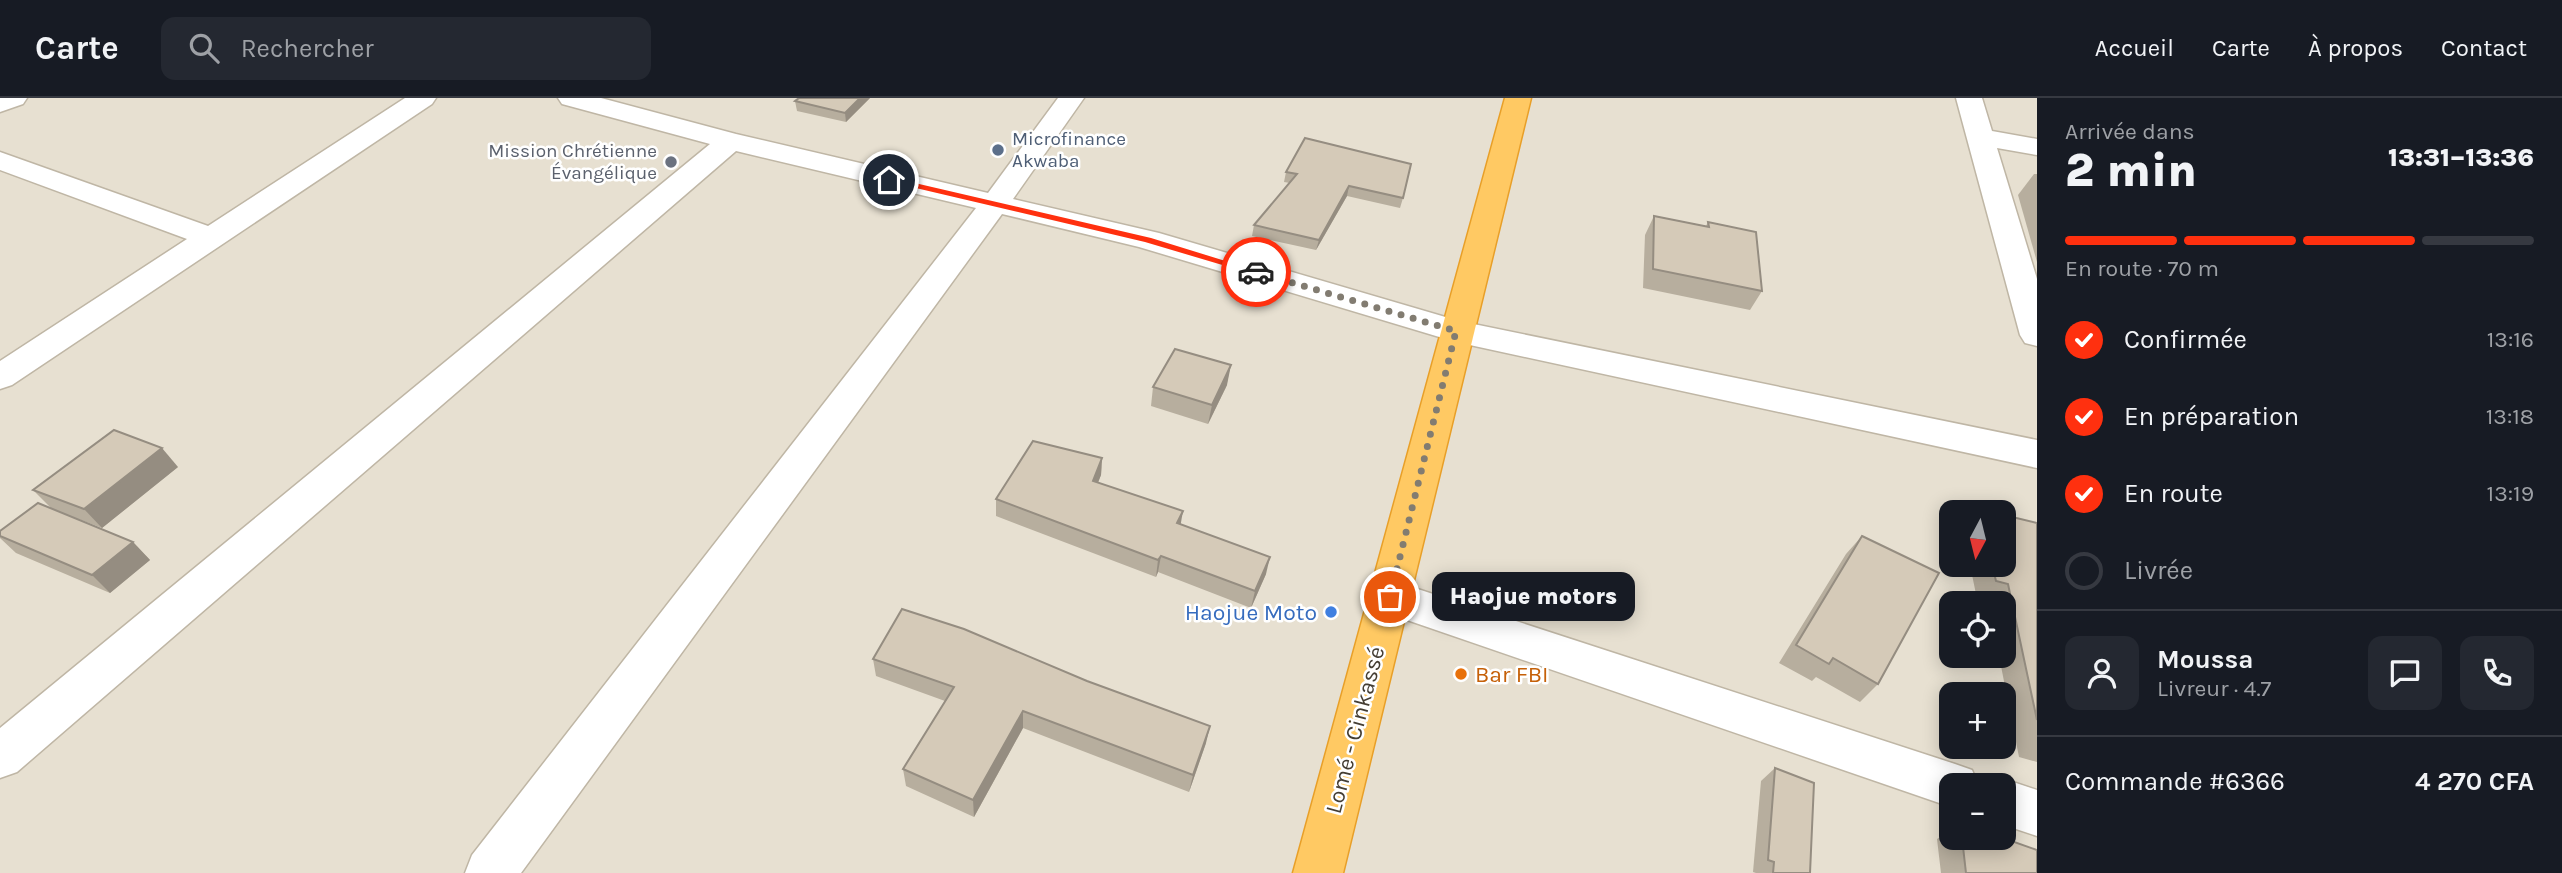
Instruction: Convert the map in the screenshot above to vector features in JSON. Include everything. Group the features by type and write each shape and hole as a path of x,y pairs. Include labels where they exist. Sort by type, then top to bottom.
{"highway":[{"name":"Lomé - Cinkassé","path":"1318,873 1518,98"}],"street":[{"path":"0,104 14,98"},
{"path":"0,377 423,98"},
{"path":"571,98 730,141 1148,240 1456,331 2037,454"},
{"path":"490,873 994,205 1071,98"},
{"path":"1969,98 2037,335"},
{"path":"1981,137 2037,147"},
{"path":"0,757 730,141"},
{"path":"0,160 212,238"},
{"path":"1390,597 1939,781"},
{"path":"2016,806 2037,813"}],"shaded area":[{"path":"0,98 2037,98 2037,873 0,873"}],"building":[{"path":"799,98 860,98 845,113 795,101"},
{"path":"1305,138 1411,164 1403,198 1349,186 1319,240 1254,225 1297,174 1286,172"},
{"path":"1654,216 1709,227 1708,222 1756,232 1762,291 1653,269"},
{"path":"1175,349 1231,365 1212,405 1153,387"},
{"path":"114,430 162,448 84,509 33,490"},
{"path":"1033,441 1102,458 1093,481 1183,511 1177,523 1270,557 1255,591 1161,556 1158,560 996,499"},
{"path":"38,503 133,542 92,575 0,536 0,531"},
{"path":"2016,518 2037,523 2037,720 2016,622 2016,591 2009,591 2008,584 1996,581 1995,578 2016,578"},
{"path":"1862,536 1939,573 1878,684 1833,658 1829,664 1796,645"},
{"path":"902,609 964,629 1087,681 1210,726 1193,775 1023,711 973,800 903,769 954,687 873,659"},
{"path":"1775,768 1814,783 1810,873 1773,873 1774,862 1768,860"},
{"path":"2016,843 2037,850 2037,873 1966,873 1963,850 2016,850"}],"way so far":[{"path":"1256,272 1456,331 1390,597"}],"place":[{"name":"Microfinance Akwaba","path":"998,150"},
{"name":"Mission Chrétienne Évangélique","path":"671,162"},
{"name":"Haojue motors","path":"1390,597"},
{"name":"Haojue Moto","path":"1331,612"},
{"name":"Bar FBI","path":"1461,674"}],"route":[{"path":"889,180 1148,240 1256,272"}]}
